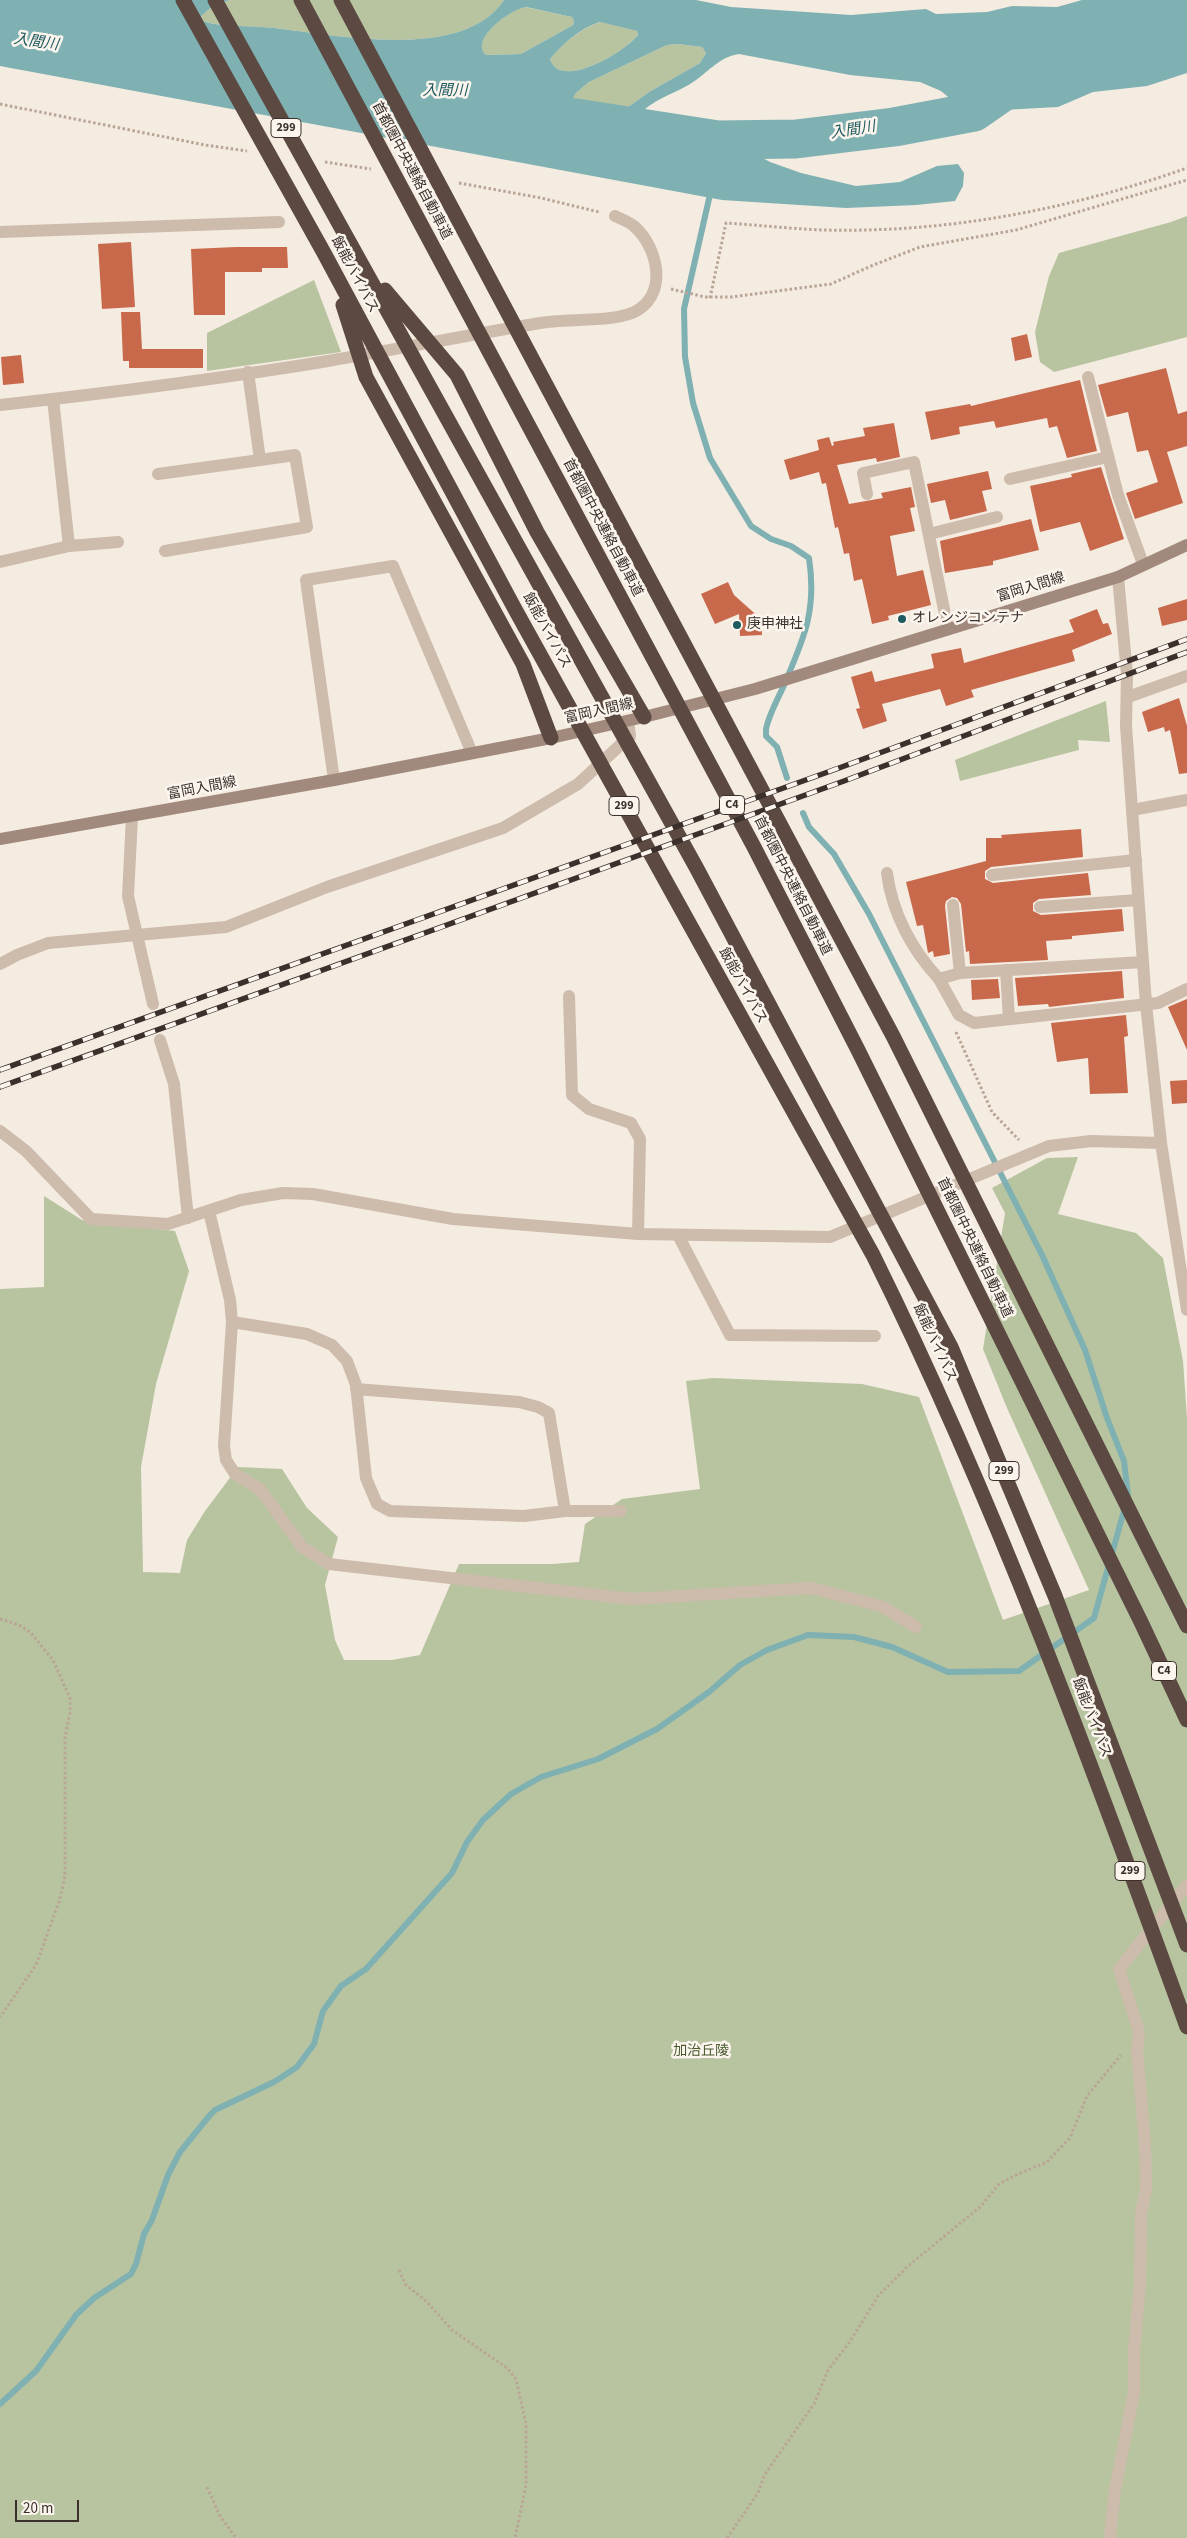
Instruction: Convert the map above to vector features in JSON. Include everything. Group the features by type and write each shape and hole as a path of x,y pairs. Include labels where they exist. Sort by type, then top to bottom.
{"highway":[{"name":"飯能バイパス","path":"183,0 331,268 516,611 872,1255 924,1359 1073,1714 1187,2027"},
{"name":"飯能バイパス","path":"215,0 692,858 951,1347 1055,1596 1187,1945"},
{"name":"首都圏中央連絡自動車道","path":"301,0 758,856 863,1059 1141,1622 1187,1720"},
{"name":"首都圏中央連絡自動車道","path":"341,0 893,1036 1187,1626"},
{"path":"364,266 457,374 537,532 644,717"},
{"path":"331,268 366,377 523,664 550,738"}],"main road":[{"name":"富岡入間線","path":"0,839 334,780 628,721 770,684 1118,577 1187,545"}],"street":[{"path":"0,405 326,361 543,322 615,317 637,311 647,302 656,284 657,264 647,241 634,226 615,216"},
{"path":"0,232 278,222"},
{"path":"248,372 260,460"},
{"path":"1088,377 1118,495 1143,564"},
{"path":"53,399 69,546"},
{"path":"158,474 296,455 307,527 165,551"},
{"path":"1010,479 1108,457"},
{"path":"867,494 863,473 914,462 948,629"},
{"path":"929,534 997,517"},
{"path":"0,562 69,546 118,542"},
{"path":"334,780 306,580 393,566 472,753"},
{"path":"1118,577 1128,697 1126,726 1146,1004 1161,1143 1187,1310"},
{"path":"1128,697 1187,676"},
{"path":"0,964 48,943 226,927 327,887 503,828 578,784 630,736 628,721"},
{"path":"1132,810 1187,800"},
{"path":"132,817 128,896 154,1004"},
{"path":"992,874 1136,860"},
{"path":"888,873 890,896 905,931 929,968 939,979 959,1015 974,1023 1158,1003 1187,989"},
{"path":"1040,907 1138,900"},
{"path":"953,904 960,973"},
{"path":"939,979 960,973 1143,962"},
{"path":"1006,970 1009,1019"},
{"path":"569,996 572,1095 589,1109 631,1124 640,1139 638,1234"},
{"path":"160,1040 174,1084 188,1218"},
{"path":"0,1130 26,1151 91,1219 168,1224 241,1200 283,1193 313,1194 453,1219 638,1234 830,1237 1049,1146 1091,1141 1161,1143"},
{"path":"209,1211 230,1300 232,1322 224,1446 226,1460 235,1474 260,1489 302,1547 328,1564 632,1599 811,1588 881,1606 916,1627"},
{"path":"678,1235 730,1335 874,1336"},
{"path":"232,1322 307,1334 332,1345 347,1361 356,1389 366,1478 377,1504 390,1511 524,1516 565,1511 621,1511"},
{"path":"356,1389 519,1402 538,1407 549,1413 565,1511"},
{"path":"1110,2538 1115,2490 1134,2392 1134,2350 1140,2285 1141,2214 1146,2189 1145,2146 1137,2050 1139,2032 1119,1970 1129,1955 1187,1885"}],"path":[{"path":"710,298 726,223 825,230 938,226 1011,216 1075,203 1145,183 1187,168"},
{"path":"656,284 710,298 831,284 920,247 1016,230 1187,180"},
{"path":"963,1018 955,1032 992,1112 1031,1153"},
{"path":"0,1619 20,1625 30,1632 53,1660 69,1692 70,1713 65,1737 65,1876 59,1902 36,1964 0,2018"},
{"path":"727,2538 758,2493 765,2474 814,2404 828,2370 849,2343 878,2296 908,2266 980,2207 999,2184 1047,2162 1070,2138 1087,2096 1139,2032"},
{"path":"399,2270 406,2286 427,2302 452,2330 507,2368 516,2379 526,2424 526,2485 515,2538"},
{"path":"207,2487 220,2516 236,2538"}],"green space":[{"path":"230,0 504,0 485,19 459,32 430,38 397,40 363,39 274,28 220,25 202,21 201,16 213,6"},
{"path":"525,7 572,17 573,25 521,54 486,55 482,48 487,33 502,19"},
{"path":"601,22 637,31 638,35 607,59 593,65 579,70 566,71 556,68 550,59 561,47 579,32"},
{"path":"678,44 702,47 706,53 700,63 649,92 617,115 598,125 567,124 563,117 576,93 589,82 667,45"},
{"path":"1187,216 1187,337 1054,372 1040,362 1035,332 1049,276 1059,253"},
{"path":"314,280 341,352 207,371 207,333"},
{"path":"1106,701 1110,742 1078,740 1079,750 960,781 955,760"},
{"name":"加治丘陵","path":"1078,1157 1058,1214 1136,1233 1163,1258 1183,1361 1187,1418 1187,2538 0,2538 0,1289 44,1287 44,1196 82,1220 175,1231 189,1271 156,1384 141,1467 143,1572 180,1573 187,1540 205,1511 238,1467 282,1469 307,1508 338,1537 325,1585 335,1640 344,1660 392,1660 420,1655 459,1564 552,1564 579,1562 585,1524 622,1499 700,1489 686,1381 713,1378 862,1384 919,1397 1003,1620 1089,1590 1007,1408 983,1349 1005,1213 992,1188 1047,1158"}],"water":[{"name":"入間川","path":"0,0 230,0 213,6 201,16 202,21 220,25 274,28 363,39 397,40 430,38 459,32 485,19 504,0 696,0 731,7 851,15 926,9 936,14 987,12 1012,6 1057,7 1082,0 1187,0 1187,73 1147,86 1093,92 1058,107 984,111 967,109 954,102 941,91 920,82 850,75 739,54 719,62 690,84 645,109 646,113 654,119 705,133 709,137 742,147 770,162 801,173 856,186 900,182 937,166 958,164 964,173 963,186 955,201 916,205 846,208 722,200 0,66","holes":["526,7 572,17 573,25 521,54 486,55 482,48 487,33 502,19","600,22 637,31 638,35 607,59 593,65 579,70 566,71 556,68 550,59 573,37","678,44 702,47 706,53 700,63 649,92 617,115 598,125 568,124 563,117 576,93 589,82 667,45"]}],"building":[{"path":"131,242 135,307 102,309 98,244"},
{"path":"287,247 288,268 262,268 262,272 225,272 225,315 194,315 191,249"},
{"path":"121,312 140,312 142,349 203,349 203,368 129,368 129,361 123,361"},
{"path":"1027,334 1032,357 1015,361 1011,338"},
{"path":"21,355 24,383 3,385 1,357"},
{"path":"1166,368 1178,414 1187,411 1187,446 1167,452 1183,503 1135,519 1126,493 1158,482 1148,450 1137,452 1128,412 1107,417 1098,385"},
{"path":"1080,380 1097,451 1067,458 1057,426 1049,428 1047,418 996,428 994,421 959,427 960,434 931,440 925,412 970,404 971,406"},
{"path":"894,423 900,457 877,462 876,458 837,465 849,504 883,498 881,493 911,487 915,507 910,508 915,531 890,536 897,576 923,570 931,605 888,616 889,620 872,624 862,579 854,581 849,553 844,554 838,527 835,528 826,483 822,484 819,472 790,480 784,460 819,450 817,440 829,437 832,446 834,445 833,442 865,436 863,428"},
{"path":"1101,467 1124,539 1090,551 1080,522 1040,532 1030,486 1072,477 1071,474"},
{"path":"988,471 992,489 982,491 987,511 950,520 945,500 931,503 927,484"},
{"path":"1031,519 1039,550 993,561 993,565 945,573 940,541"},
{"path":"728,582 734,595 761,619 762,635 740,636 739,614 715,624 701,594"},
{"path":"1187,599 1187,620 1162,626 1158,608"},
{"path":"1097,609 1103,624 1108,623 1112,634 1072,650 1075,661 971,690 974,697 946,706 940,689 882,704 887,721 863,729 856,709 860,708 851,677 872,671 875,682 934,668 931,654 961,648 964,663 1074,632 1069,620"},
{"path":"1179,698 1187,726 1187,773 1179,774 1170,730 1165,732 1164,727 1148,732 1142,712"},
{"path":"1081,829 1083,857 991,867 985,871 985,879 993,883 1088,873 1091,895 1039,899 1033,903 1033,911 1041,915 1122,909 1124,931 1072,936 1072,939 1046,941 1048,960 970,964 969,951 966,952 961,904 957,898 952,897 946,901 945,906 950,954 934,957 933,951 928,953 923,925 917,926 906,882 986,861 986,838 1002,838 1001,835"},
{"path":"1122,971 1124,998 1049,1007 1048,1004 1018,1006 1015,978"},
{"path":"998,979 1000,998 972,1000 971,980"},
{"path":"1187,999 1187,1050 1168,1007"},
{"path":"1126,1015 1128,1036 1124,1037 1128,1093 1090,1094 1088,1058 1057,1062 1051,1023"},
{"path":"1187,1080 1187,1103 1172,1104 1170,1081"}],"waterway":[{"name":"入間川","path":"511,108 718,140 796,139 894,127 974,112 1007,89 1011,74"},
{"path":"711,190 684,309 685,357 693,403 710,458 751,526 771,539 791,546 809,558 811,594 807,624 784,685 771,712 766,729 766,736 777,747 787,778"},
{"path":"803,813 809,827 834,854 869,914 1042,1255 1085,1350 1107,1418 1124,1461 1128,1495"},
{"path":"0,2404 36,2371 76,2315 94,2298 131,2274 136,2264 144,2234 152,2220 168,2175 180,2152 210,2115 215,2110 274,2082 297,2067 314,2044 323,2011 341,1986 366,1969 452,1873 467,1842 483,1820 511,1794 541,1777 598,1759 657,1729 709,1692 740,1665 767,1650 808,1635 854,1637 892,1647 948,1672 1019,1671 1094,1618 1125,1507"}],"railway":[{"path":"0,1070 839,768 1187,639"},
{"path":"0,1087 844,781 1187,652"}],"place":[{"name":"オレンジコンテナ","path":"902,619"},
{"name":"庚申神社","path":"737,625"}]}
